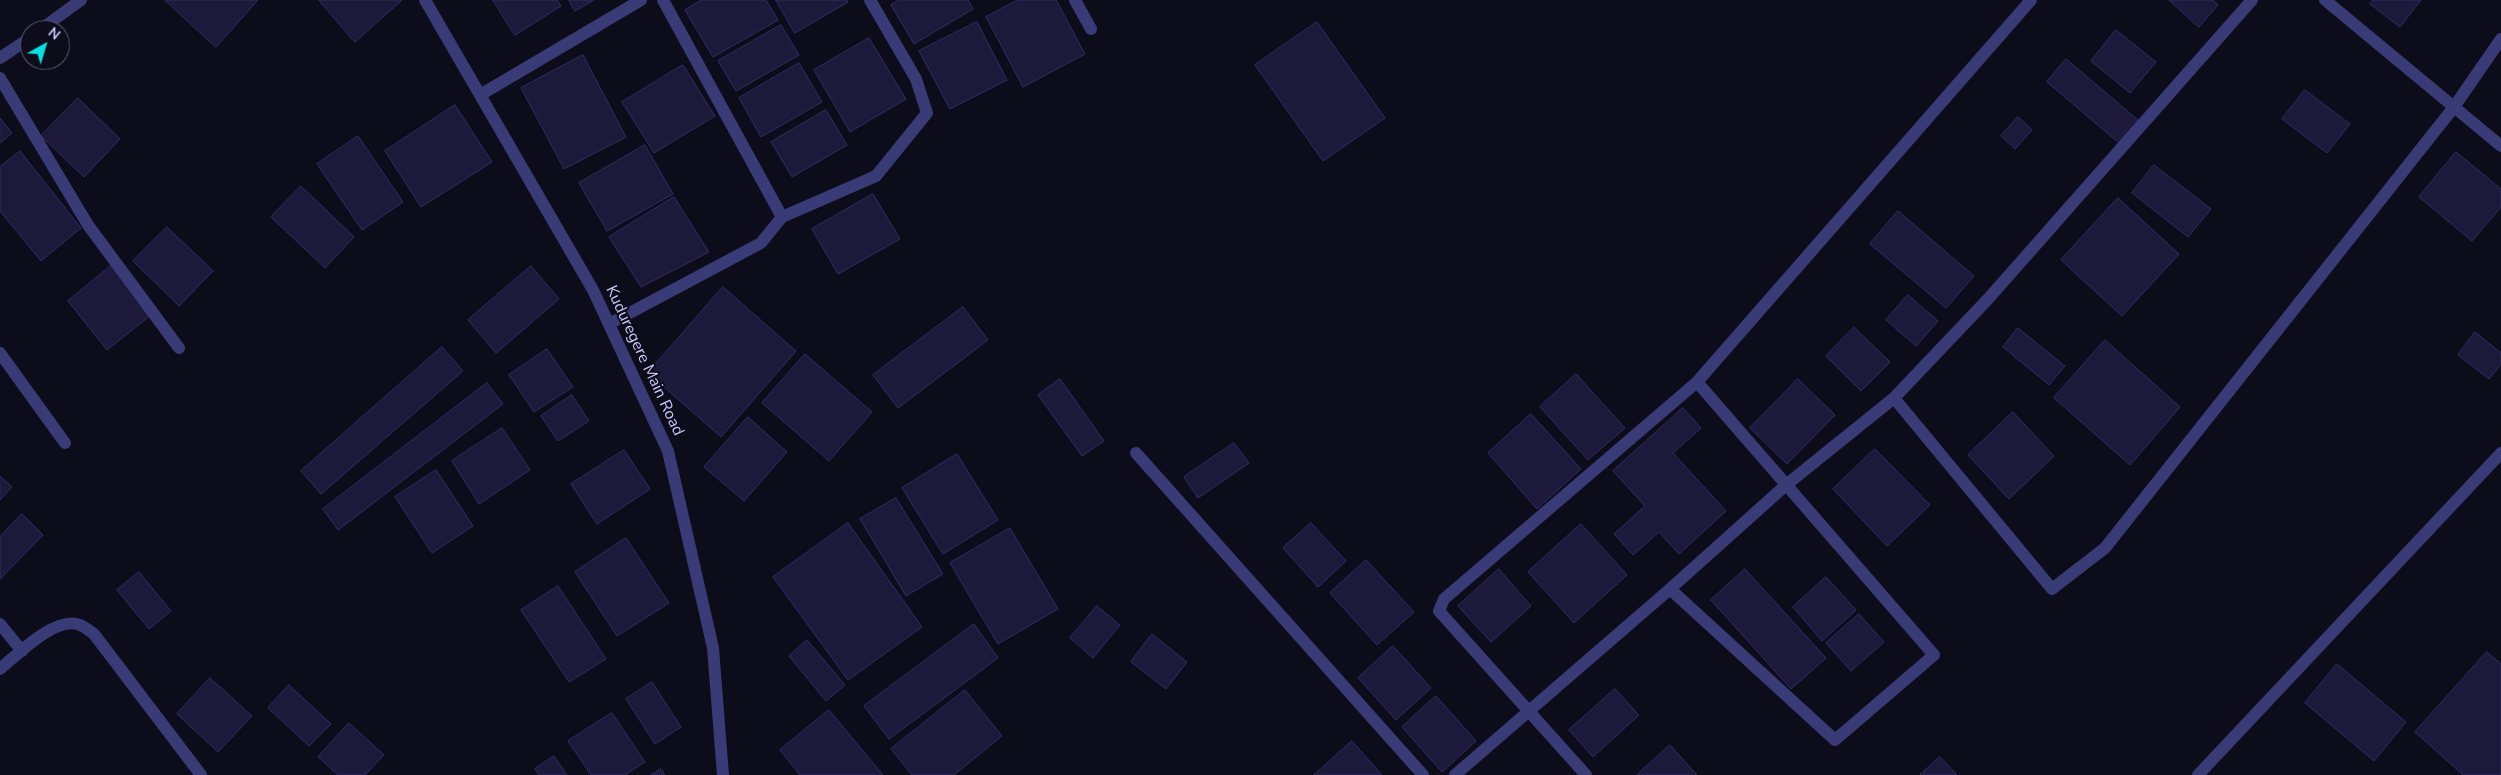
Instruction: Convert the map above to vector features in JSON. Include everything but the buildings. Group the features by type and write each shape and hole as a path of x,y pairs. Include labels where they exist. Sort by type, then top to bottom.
{"street":[{"path":"54,20 81,0"},
{"name":"Kuduregere Main Road","path":"425,0 593,290 668,450 713,648 723,775"},
{"path":"480,95 641,0"},
{"path":"662,0 782,217"},
{"path":"609,324 761,243 782,217 876,176 927,113 916,79 870,0"},
{"path":"1075,0 1091,29"},
{"path":"1586,775 1438,611 1444,599 1697,382 2032,0"},
{"path":"1455,775 1670,589 1786,484 1894,398 1988,299 2252,0"},
{"path":"2325,0 2501,146"},
{"path":"1894,398 2052,589 2105,548 2454,107 2501,39"},
{"path":"0,58 20,45"},
{"path":"0,78 88,225 179,348"},
{"path":"0,352 65,443"},
{"path":"1670,589 1835,740 1934,655 1697,382"},
{"path":"2198,775 2501,452"},
{"path":"1136,453 1423,775"},
{"path":"0,669 50,630 63,623 80,625 94,634 201,775"},
{"path":"0,624 22,651"}]}
